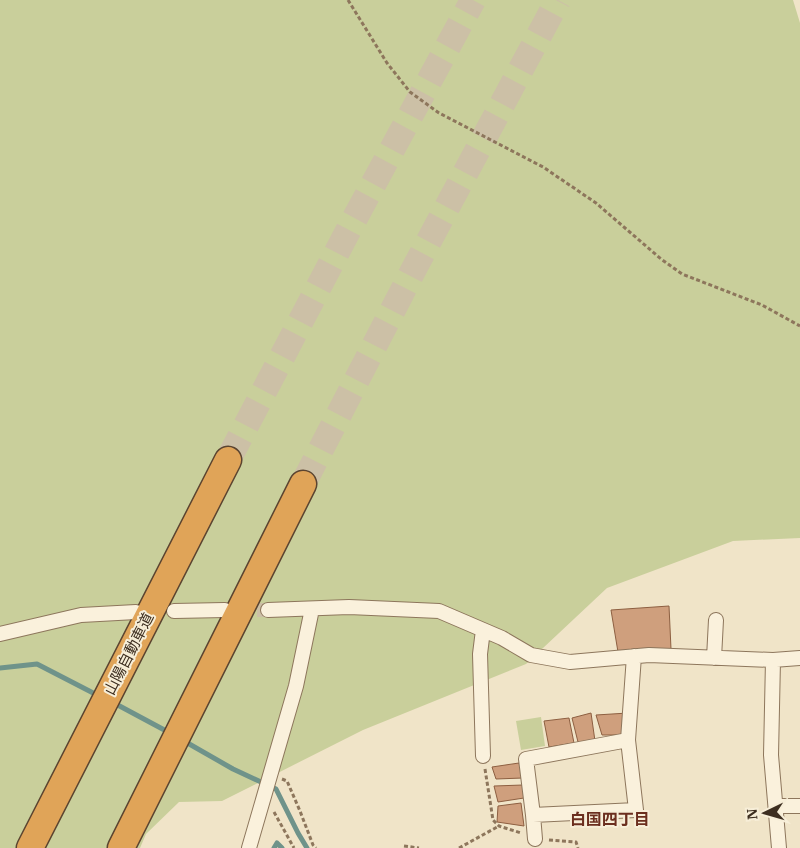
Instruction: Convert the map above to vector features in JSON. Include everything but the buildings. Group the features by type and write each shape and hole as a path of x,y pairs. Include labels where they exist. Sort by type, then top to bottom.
{"highway":[{"name":"山陽自動車道","path":"30,848 228,460"},
{"path":"122,848 303,484"}],"street":[{"path":"268,610 349,607 439,611 502,638 531,655 570,662 649,655 773,660 800,658"},
{"path":"249,848 296,686 312,609"},
{"path":"174,611 225,610"},
{"path":"0,634 81,615 136,612"},
{"path":"714,658 716,620"},
{"path":"483,630 480,654 484,756"},
{"path":"533,815 636,810 628,740 634,656"},
{"path":"773,660 771,755 779,848"},
{"path":"535,839 526,758 628,740"},
{"path":"776,806 800,806"}],"path":[{"path":"348,0 387,63 410,92 439,113 550,172 596,203 682,274 762,305 800,326"},
{"path":"484,756 493,820 499,826 535,839 576,842 578,848"},
{"path":"271,772 287,781 313,845 316,848"},
{"path":"262,804 276,813 294,848"},
{"path":"460,848 499,826"},
{"path":"404,846 419,848"}],"green space":[{"path":"0,0 793,0 800,23 800,538 733,541 607,588 526,664 363,730 222,801 179,802 146,834 140,848 0,848"},
{"path":"541,717 545,746 521,750 516,721"}],"waterway":[{"path":"0,668 37,664 99,696"},
{"path":"114,703 170,733"},
{"path":"184,741 233,769 276,789 307,848"},
{"path":"274,848 277,843 282,848"}],"tunnel":[{"path":"228,460 349,229 473,0"},
{"path":"303,484 416,265 558,0"},
{"path":"236,610 268,610"}],"district":[{"name":"白国四丁目","path":"610,819"}]}
